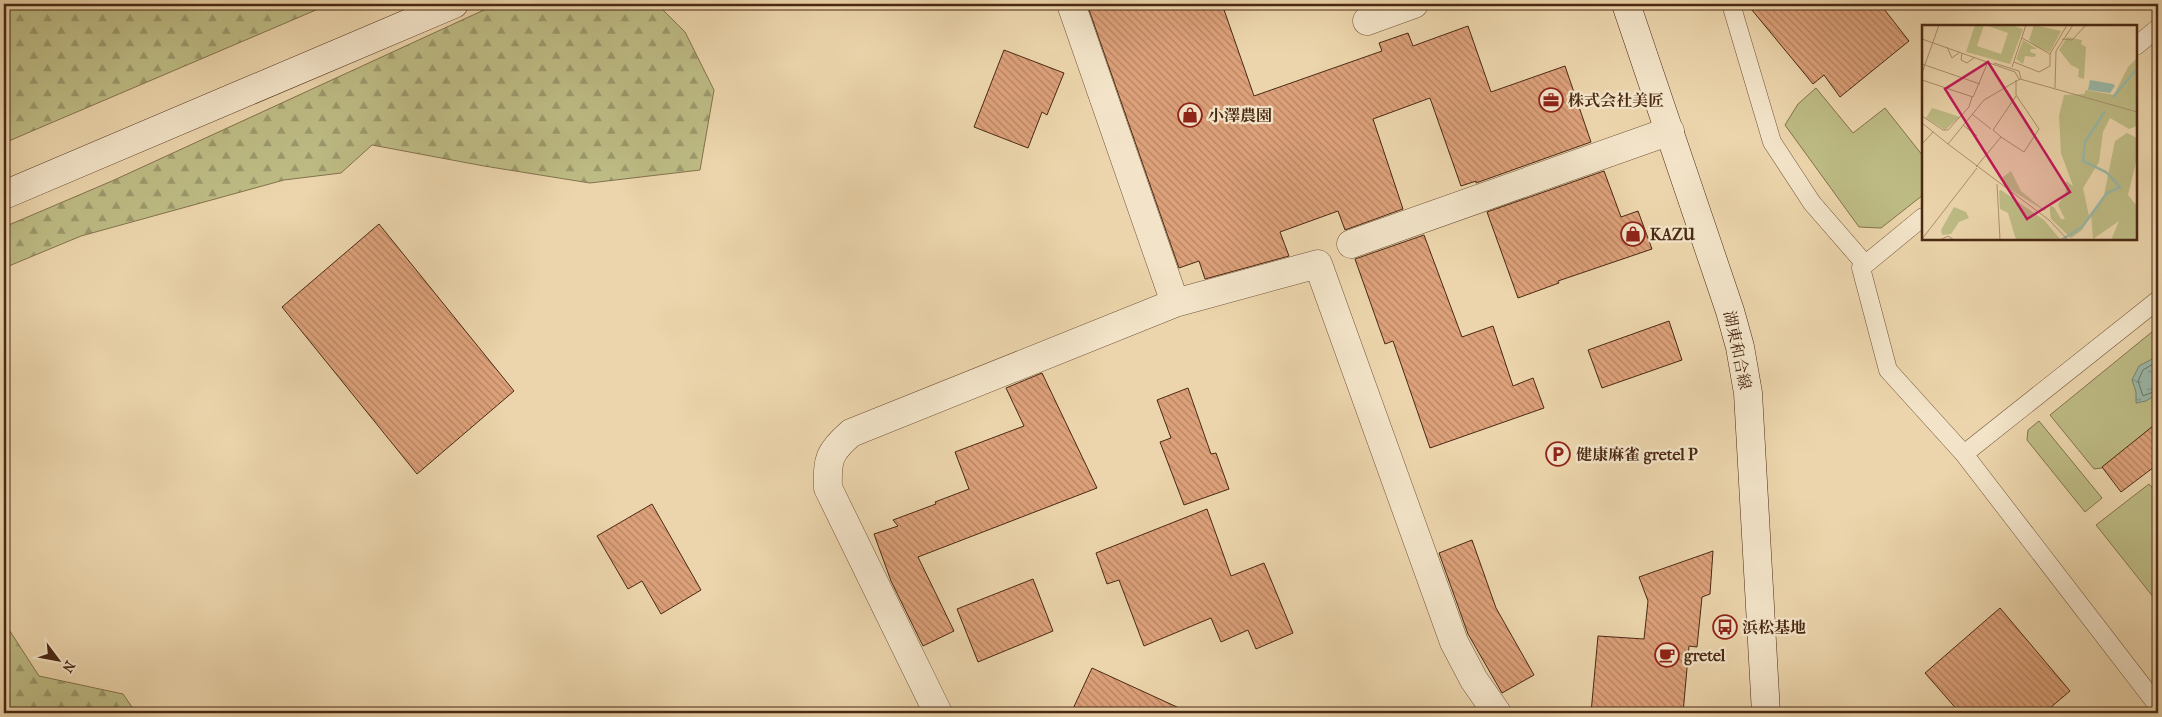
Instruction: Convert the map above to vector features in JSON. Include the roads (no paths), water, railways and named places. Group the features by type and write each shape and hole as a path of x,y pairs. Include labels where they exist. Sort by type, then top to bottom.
{"street":[{"path":"4,195 454,4"},
{"path":"1072,4 1176,303"},
{"path":"1366,20 1414,4"},
{"name":"湖東和合線","path":"1626,4 1730,311 1740,347 1747,384 1766,713"},
{"path":"1351,244 1670,131"},
{"path":"938,713 828,488 827,467 835,447 851,433 1176,303 1318,264 1454,642 1474,680 1497,713"}],"lane":[{"path":"1731,4 1772,142 1812,203 1865,264"},
{"path":"2137,45 2158,28"},
{"path":"1922,219 1861,268 1888,370 1964,454 2158,706"},
{"path":"1964,454 2158,300"}],"water":[{"path":"2158,348 2158,393 2146,401 2136,403 2136,392 2132,380 2139,366 2156,357"}],"place":[{"name":"株式会社美匠","path":"1551,100"},
{"name":"小澤農園","path":"1190,115"},
{"name":"KAZU","path":"1633,234"},
{"name":"健康麻雀 gretel P","path":"1558,454"},
{"name":"浜松基地","path":"1725,627"},
{"name":"gretel","path":"1667,655"}]}
